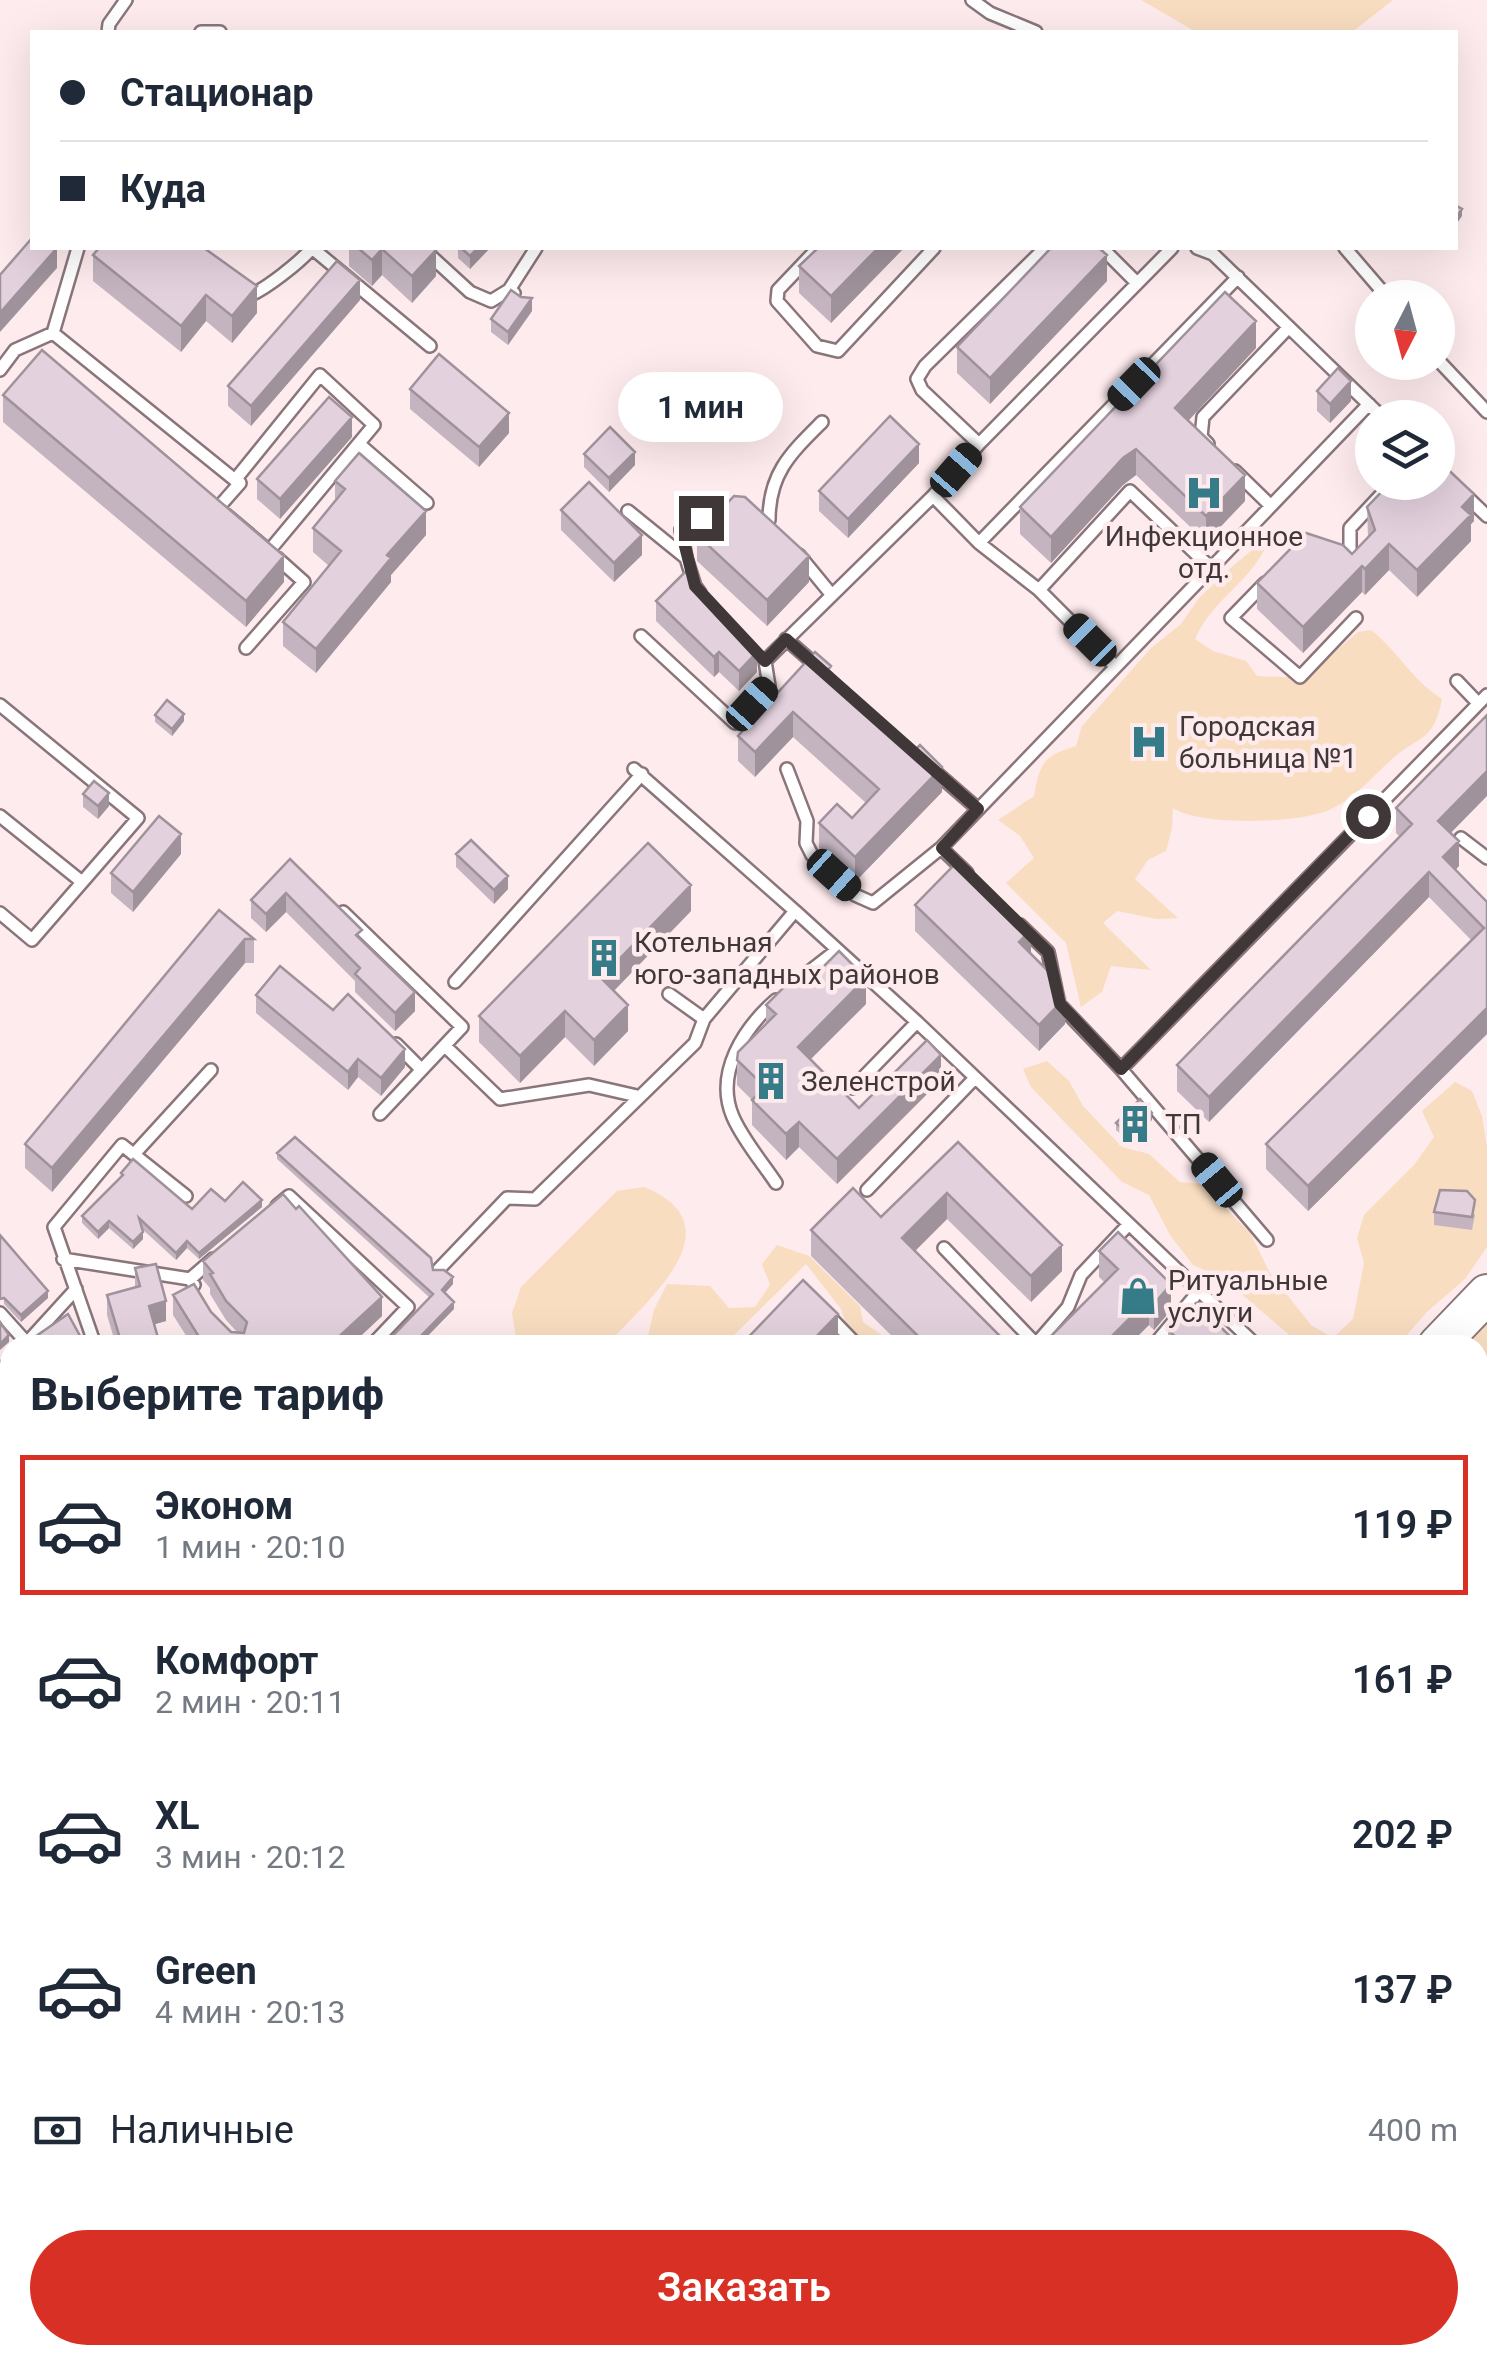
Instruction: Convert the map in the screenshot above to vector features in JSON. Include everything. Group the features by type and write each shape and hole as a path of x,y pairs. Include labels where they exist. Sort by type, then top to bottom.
{"main road":[{"path":"1448,1335 1487,1294"}],"lane":[{"path":"108,30 126,0"},
{"path":"972,0 990,13 1031,30"},
{"path":"54,334 77,250"},
{"path":"239,286 248,296 264,290 310,250"},
{"path":"314,250 430,346"},
{"path":"424,250 470,292 491,301 510,290 535,250"},
{"path":"816,250 778,290 777,300 817,346 838,352 932,250"},
{"path":"978,444 922,390 917,379 925,366 1043,250"},
{"path":"1104,250 1137,283"},
{"path":"765,661 933,496 978,444 1170,250"},
{"path":"1203,250 1214,254 1365,400"},
{"path":"1347,250 1373,280"},
{"path":"979,544 1238,278"},
{"path":"510,290 523,301"},
{"path":"1214,451 1200,437 1203,417 1289,327"},
{"path":"0,370 15,350 54,334"},
{"path":"54,334 240,483 218,508 304,582 246,648"},
{"path":"235,480 320,375 374,425 269,551"},
{"path":"1455,378 1487,412"},
{"path":"787,769 806,821 806,843 812,855 856,895 873,904 942,848 1355,419"},
{"path":"769,520 769,495 788,456 822,422"},
{"path":"359,444 427,504"},
{"path":"1229,465 1271,506"},
{"path":"1455,486 1487,516"},
{"path":"1038,590 1130,492 1211,568"},
{"path":"933,496 979,544 1038,590 1116,666"},
{"path":"1328,557 1342,562 1350,552 1350,528 1376,500"},
{"path":"706,599 695,586 681,530 701,518 738,509"},
{"path":"628,510 686,558"},
{"path":"754,514 769,520 782,534"},
{"path":"794,549 831,594"},
{"path":"1272,576 1231,618 1300,677 1356,618"},
{"path":"640,636 735,723 769,686 765,661 753,649"},
{"path":"786,639 830,678"},
{"path":"1121,1069 1483,699 1458,681"},
{"path":"0,704 138,818 32,940 0,913"},
{"path":"919,757 978,809"},
{"path":"455,982 638,772 917,1022 1245,1335"},
{"path":"0,816 82,882"},
{"path":"806,843 818,828"},
{"path":"1461,838 1487,858"},
{"path":"942,848 981,887"},
{"path":"339,907 462,1027 380,1114"},
{"path":"439,1269 507,1198 535,1199 695,1043 704,1018 795,911"},
{"path":"1008,913 1048,952 1060,1004 1121,1069 1266,1240"},
{"path":"776,1183 732,1116 728,1064 759,1015 837,950"},
{"path":"669,994 704,1018"},
{"path":"853,1088 917,1022"},
{"path":"384,1033 422,1068"},
{"path":"445,1046 500,1099 590,1084 637,1096"},
{"path":"134,1153 211,1070"},
{"path":"866,1190 974,1080"},
{"path":"91,1335 54,1227 122,1145 186,1196"},
{"path":"261,1220 290,1196 408,1307 381,1335"},
{"path":"1044,1335 1068,1307 1081,1274 1129,1224"},
{"path":"944,1248 1027,1335"},
{"path":"190,1279 218,1255"},
{"path":"63,1259 190,1279 200,1295"},
{"path":"34,1335 76,1290"},
{"path":"1162,1335 1199,1291"},
{"path":"816,1303 847,1335"},
{"path":"0,1313 18,1335"}],"shaded area":[{"path":"1141,0 1393,0 1355,30 1193,30"},
{"path":"1272,534 1255,565 1212,611 1195,639 1213,651 1246,661 1257,676 1304,678 1358,632 1371,630 1442,699 1434,724 1424,737 1400,752 1352,796 1324,812 1291,819 1247,821 1203,818 1173,808 1166,851 1148,860 1135,879 1178,918 1156,919 1117,911 1103,923 1151,970 1111,966 1102,992 1081,1007 1066,943 1006,883 1034,858 1020,836 998,820 1034,796 1045,762 1076,746 1082,726 1151,648 1181,624 1199,598 1235,564"},
{"path":"1047,1061 1069,1081 1083,1106 1122,1147 1149,1154 1180,1182 1202,1184 1250,1233 1270,1273 1311,1325 1328,1335 1289,1335 1224,1279 1193,1265 1170,1235 1149,1195 1122,1182 1031,1087 1023,1069"},
{"path":"1455,1082 1472,1091 1482,1116 1487,1147 1487,1247 1465,1279 1407,1335 1336,1335 1353,1319 1364,1263 1357,1238 1364,1215 1414,1165 1434,1137 1422,1111"},
{"path":"644,1187 672,1203 684,1222 685,1243 661,1286 616,1335 516,1335 512,1313 521,1287 617,1191"},
{"path":"777,1245 809,1256 860,1306 863,1322 882,1335 850,1335 841,1309 806,1264 734,1335 648,1335 654,1310 667,1284 710,1286 729,1308 755,1307 770,1285 762,1264"},
{"path":"1487,1313 1487,1335 1466,1335"}],"building":[{"path":"30,240 30,250 55,250 0,313 0,275"},
{"path":"97,250 207,250 257,286 232,316 206,295 181,326 93,255"},
{"path":"360,250 381,250 372,260"},
{"path":"383,250 436,250 412,276"},
{"path":"816,250 876,250 831,296 799,266"},
{"path":"1049,250 1101,250 1107,255 990,378 957,347"},
{"path":"337,261 360,280 251,406 228,386"},
{"path":"511,290 532,298 508,332 491,319"},
{"path":"1225,292 1256,321 1175,408 1245,475 1206,516 1136,449 1123,458 1051,537 1020,507"},
{"path":"42,350 284,556 246,601 3,395"},
{"path":"439,354 509,413 479,447 410,389"},
{"path":"1338,368 1351,381 1330,404 1317,391"},
{"path":"329,397 352,417 280,499 257,479"},
{"path":"890,416 919,444 848,519 819,491"},
{"path":"610,427 635,452 609,478 584,454"},
{"path":"359,453 426,511 387,555 391,558 316,649 283,622 341,551 313,528 345,489 335,481"},
{"path":"1455,476 1474,494 1462,507 1471,515 1417,570 1389,544 1303,627 1257,583 1306,533 1343,545 1352,554 1375,530 1367,507 1374,500 1455,500"},
{"path":"589,482 642,535 614,563 561,510"},
{"path":"734,496 745,497 809,556 767,600 697,535"},
{"path":"685,572 756,645 757,652 739,671 719,652 714,657 656,601"},
{"path":"815,652 831,666 828,670 914,751 920,745 942,767 855,857 819,823 837,804 852,818 879,789 793,712 755,752 738,736"},
{"path":"167,700 184,714 172,729 155,715"},
{"path":"1487,715 1487,771 1438,821 1459,841 1443,857 1487,902 1487,1008 1308,1186 1266,1144 1484,928 1429,872 1209,1097 1177,1065 1412,824 1396,808"},
{"path":"94,781 109,793 98,806 83,794"},
{"path":"159,816 181,834 133,892 111,873"},
{"path":"471,840 508,876 494,890 456,854"},
{"name":"Котельная юго-западных районов","path":"648,843 691,885 601,978 628,1005 594,1040 565,1011 520,1056 479,1016"},
{"path":"290,859 362,930 356,935 415,992 395,1013 355,974 360,968 286,893 266,914 251,900"},
{"path":"959,860 1031,930 1019,942 1048,971 1052,983 1065,998 1039,1025 915,905"},
{"path":"219,910 254,939 245,939 52,1168 25,1144"},
{"path":"839,951 866,978 798,1047 859,1108 927,1040 941,1055 837,1159 799,1122 786,1134 752,1100 765,1087 737,1060 738,1052 776,1014 766,1005 805,966 814,976"},
{"path":"280,966 333,1010 348,994 405,1049 381,1078 358,1059 348,1072 256,995"},
{"name":"ТП","path":"1140,1099 1152,1113 1130,1136 1116,1123"},
{"path":"295,1137 431,1258 433,1270 444,1270 453,1277 442,1290 454,1302 422,1335 394,1335 433,1294 277,1153"},
{"path":"958,1142 1062,1245 1031,1276 947,1193 902,1238 999,1335 917,1335 811,1230 853,1188 881,1217"},
{"path":"133,1159 192,1209 211,1189 225,1201 243,1182 262,1200 199,1253 187,1241 176,1253 139,1218 143,1232 133,1242 109,1221 98,1232 82,1216 123,1175"},
{"path":"1440,1190 1467,1191 1475,1200 1472,1217 1434,1212"},
{"path":"283,1194 296,1209 299,1206 382,1297 341,1335 198,1335 173,1295 194,1284 211,1312 231,1332 244,1333 247,1322 226,1301 203,1261"},
{"path":"1118,1232 1171,1284 1154,1304 1149,1299 1113,1335 1052,1335 1118,1269 1099,1251"},
{"path":"0,1235 48,1291 21,1315 4,1298 0,1299"},
{"path":"156,1264 166,1301 149,1306 157,1335 119,1335 107,1295 140,1286 135,1268"},
{"path":"803,1280 838,1314 818,1335 751,1335"},
{"path":"1196,1303 1229,1335 1173,1335 1168,1330 1184,1310 1187,1313"},
{"path":"68,1314 80,1335 38,1335"}],"place":[{"name":"Инфекционное отд.","path":"1204,493"},
{"name":"Городская больница №1","path":"1149,742"},
{"name":"Котельная юго-западных районов","path":"604,958"},
{"name":"Зеленстрой","path":"771,1081"},
{"name":"ТП","path":"1135,1124"},
{"name":"Ритуальные услуги","path":"1138,1296"}],"route":[{"path":"701,518 681,530 695,586 765,661 786,639 978,809 942,848 1048,952 1060,1004 1121,1069 1368,816"}]}
